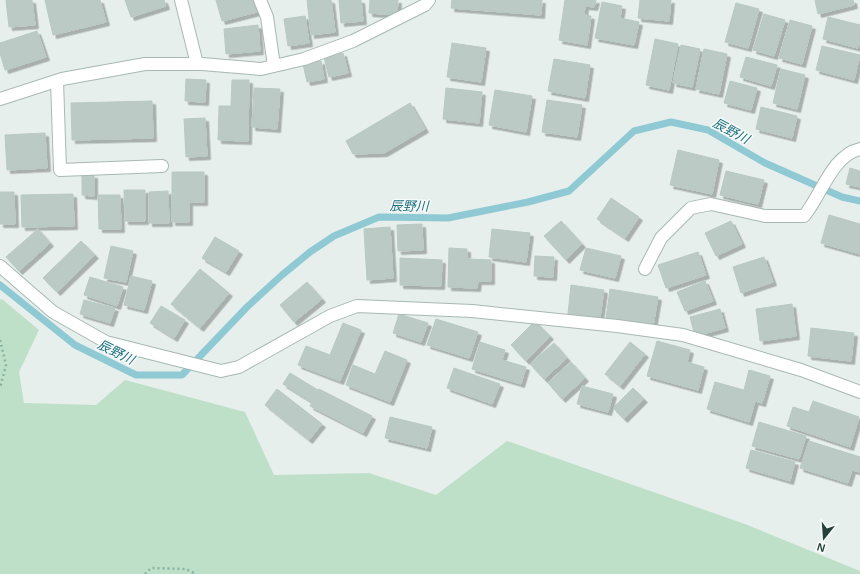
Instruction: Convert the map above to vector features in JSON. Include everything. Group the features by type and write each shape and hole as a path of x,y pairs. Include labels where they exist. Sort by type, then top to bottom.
{"street":[{"path":"181,0 197,64"},
{"path":"260,0 267,17 274,66"},
{"path":"0,98 56,81 145,64 197,64 261,69 304,59 353,41 425,5 429,0"},
{"path":"56,81 60,170 162,166"},
{"path":"645,269 661,238 691,208 712,204 765,216 804,216 836,165 854,150 860,149"},
{"path":"0,266 53,312 106,342 221,371 239,367 330,316 357,306 472,311 610,325 683,335 801,370 860,392"}],"path":[{"path":"0,340 6,365 0,388"},
{"path":"145,574 151,568 186,569 196,574"}],"green space":[{"path":"2,299 39,330 19,372 24,403 96,405 125,380 245,412 274,475 369,473 436,495 507,441 745,524 860,571 860,574 0,574 0,300"}],"building":[{"path":"6,0 32,0 35,25 9,27"},
{"path":"45,0 100,0 106,22 53,35"},
{"path":"125,0 164,0 166,6 131,17"},
{"path":"216,0 254,0 257,12 222,21"},
{"path":"307,0 331,0 335,32 311,35"},
{"path":"339,0 361,0 363,21 341,23"},
{"path":"370,0 398,0 397,15 369,13"},
{"path":"452,0 542,0 541,15 451,8"},
{"path":"565,0 596,0 594,7 585,6 584,15 591,16 587,45 559,40"},
{"path":"640,0 671,0 669,21 638,18"},
{"path":"815,0 853,0 854,5 818,14"},
{"path":"602,2 622,6 620,18 639,22 634,45 595,38"},
{"path":"736,3 759,9 748,48 725,42"},
{"path":"764,14 785,20 774,56 753,50"},
{"path":"305,16 309,43 288,46 284,19"},
{"path":"828,17 860,25 860,41 858,48 823,39"},
{"path":"790,20 812,26 802,64 779,58"},
{"path":"258,25 260,51 226,54 224,29"},
{"path":"37,31 46,57 5,70 0,53 0,43"},
{"path":"655,39 678,44 669,90 646,85"},
{"path":"452,43 486,48 481,82 447,77"},
{"path":"681,45 700,49 692,87 673,83"},
{"path":"822,46 860,55 854,80 816,70"},
{"path":"704,49 727,54 719,94 696,89"},
{"path":"343,53 348,73 329,77 324,57"},
{"path":"746,57 777,65 771,86 740,77"},
{"path":"554,59 590,65 585,98 548,91"},
{"path":"321,61 324,79 307,82 303,64"},
{"path":"781,69 805,75 797,109 773,103"},
{"path":"186,79 206,80 205,102 185,101"},
{"path":"232,80 249,80 248,141 218,140 219,106 231,106"},
{"path":"730,81 757,88 751,110 724,103"},
{"path":"254,88 280,89 277,129 252,127"},
{"path":"446,88 482,92 479,123 443,119"},
{"path":"495,90 532,96 526,132 489,125"},
{"path":"547,100 582,105 577,137 542,132"},
{"path":"152,101 153,138 72,140 71,103"},
{"path":"410,103 425,129 384,153 353,154 346,141"},
{"path":"761,107 797,116 792,138 756,129"},
{"path":"205,118 207,156 186,157 184,119"},
{"path":"45,133 47,168 7,170 5,135"},
{"path":"678,150 719,160 712,194 670,185"},
{"path":"850,168 860,171 860,187 846,184"},
{"path":"726,171 764,180 758,204 720,195"},
{"path":"172,172 204,172 204,202 189,202 189,222 172,222"},
{"path":"82,175 94,175 94,196 82,195"},
{"path":"124,190 145,190 145,221 125,221"},
{"path":"168,191 169,223 149,223 149,192"},
{"path":"0,192 14,192 15,224 0,224"},
{"path":"73,194 74,226 22,227 21,195"},
{"path":"98,195 120,195 121,229 99,229"},
{"path":"611,198 639,217 625,238 597,219"},
{"path":"829,215 860,224 860,254 821,243"},
{"path":"561,221 582,244 566,260 544,236"},
{"path":"731,221 742,244 716,256 705,233"},
{"path":"422,224 423,250 398,251 397,225"},
{"path":"390,227 393,278 367,280 364,229"},
{"path":"38,229 50,243 19,271 6,257"},
{"path":"492,229 530,233 526,262 489,257"},
{"path":"215,237 239,251 226,272 202,258"},
{"path":"81,241 95,255 57,292 43,278"},
{"path":"111,246 133,251 126,282 104,278"},
{"path":"449,248 467,249 467,259 491,260 491,281 478,281 477,288 448,287"},
{"path":"586,248 621,256 615,278 580,270"},
{"path":"698,252 706,275 666,288 658,265"},
{"path":"535,256 554,257 553,277 534,276"},
{"path":"764,257 773,282 741,293 733,267"},
{"path":"400,258 442,260 441,286 400,285"},
{"path":"200,269 229,293 200,328 171,304"},
{"path":"131,276 152,281 144,310 124,305"},
{"path":"90,277 123,287 117,306 84,295"},
{"path":"705,281 713,301 685,311 677,292"},
{"path":"307,282 322,299 294,322 280,305"},
{"path":"571,285 604,290 600,318 568,314"},
{"path":"610,289 658,297 653,326 606,319"},
{"path":"84,300 115,308 110,323 80,314"},
{"path":"792,304 796,336 760,341 756,309"},
{"path":"161,306 185,320 174,338 150,323"},
{"path":"720,309 725,328 695,336 690,317"},
{"path":"399,314 428,323 421,342 393,333"},
{"path":"436,319 478,332 469,358 427,345"},
{"path":"535,321 550,336 526,361 511,345"},
{"path":"343,323 361,330 340,381 298,365 306,346 330,355"},
{"path":"811,328 854,333 851,361 808,356"},
{"path":"657,341 690,350 687,362 704,367 698,390 647,376"},
{"path":"480,342 505,350 502,360 526,367 521,384 472,369"},
{"path":"630,342 645,354 620,386 605,374"},
{"path":"554,343 567,358 544,379 530,364"},
{"path":"385,351 407,360 390,402 346,385 353,365 375,374"},
{"path":"571,362 585,378 562,399 548,383"},
{"path":"454,368 500,384 492,404 447,388"},
{"path":"749,370 770,376 762,403 755,401 749,422 707,409 715,382 744,390"},
{"path":"290,373 318,390 319,389 372,416 363,433 310,406 312,402 283,384"},
{"path":"582,386 613,394 608,412 577,404"},
{"path":"633,388 644,399 624,419 613,408"},
{"path":"277,389 322,424 309,440 265,405"},
{"path":"813,401 859,417 850,447 787,426 793,407 809,412"},
{"path":"390,417 432,427 427,448 385,438"},
{"path":"759,422 806,436 799,459 752,446"},
{"path":"809,441 860,457 860,472 852,470 848,483 800,468"},
{"path":"751,450 795,462 790,481 746,468"}],"waterway":[{"name":"辰野川","path":"0,285 75,345 136,375 182,375 247,307 310,252 334,236 379,217 448,218 528,202 569,191 634,131 671,122 708,130 765,163 842,197 860,201"}]}
